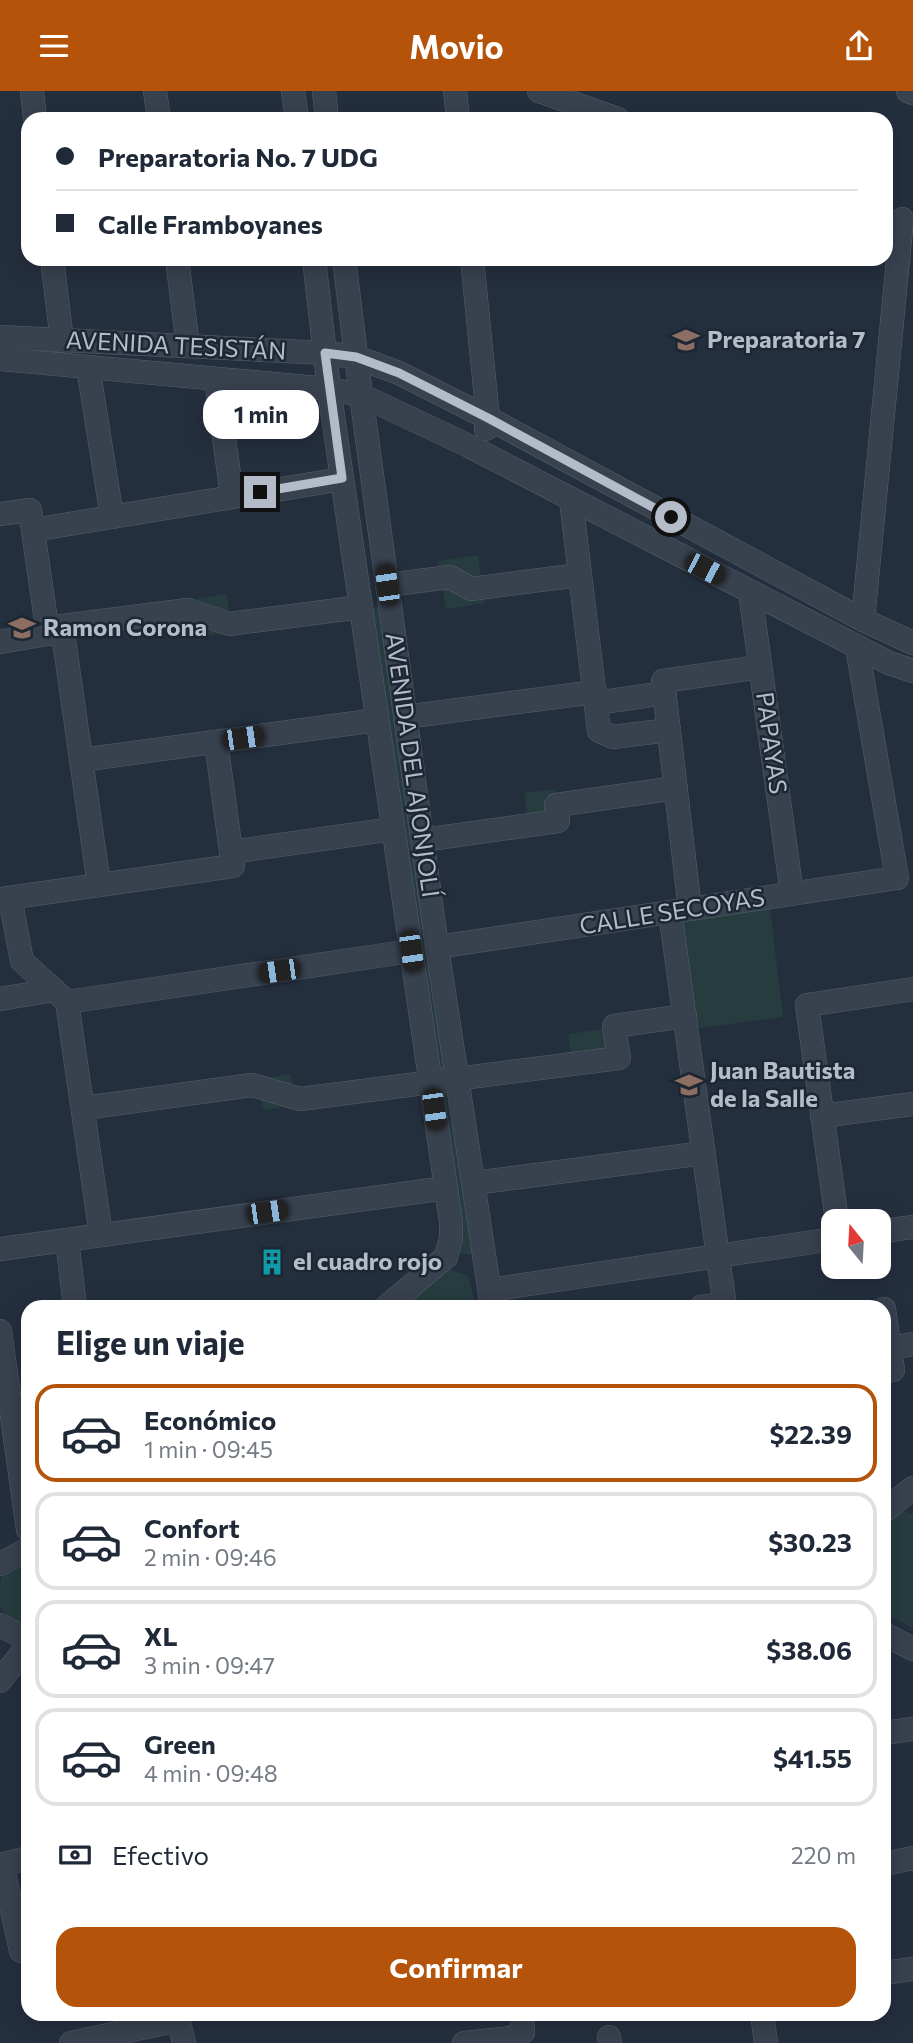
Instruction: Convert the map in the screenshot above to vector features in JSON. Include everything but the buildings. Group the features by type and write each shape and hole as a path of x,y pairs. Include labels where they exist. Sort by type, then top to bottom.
{"street":[{"path":"32,91 34,112"},
{"path":"155,91 158,112"},
{"path":"293,91 296,112"},
{"path":"324,91 326,112"},
{"path":"455,91 456,112"},
{"path":"539,91 598,112"},
{"path":"908,91 913,93"},
{"path":"832,634 853,615 900,218"},
{"path":"53,266 62,341"},
{"path":"178,266 188,346"},
{"name":"AVENIDA DEL AJONJOLÍ","path":"315,266 342,478 451,1222 451,1238 446,1257"},
{"name":"AVENIDA DEL AJONJOLÍ","path":"345,266 437,947 491,1298"},
{"path":"470,446 480,440 486,430 488,418 473,266"},
{"name":"AVENIDA TESISTÁN","path":"0,337 325,353 356,357 399,373 488,418 853,615 913,643"},
{"name":"AVENIDA TESISTÁN","path":"0,359 330,389 361,395 470,446 857,647 889,663 913,671"},
{"path":"88,367 112,517"},
{"path":"216,379 232,496"},
{"path":"0,514 32,520 112,517 342,478"},
{"path":"571,500 599,731 612,737 669,730"},
{"path":"32,520 81,760 99,885"},
{"path":"387,585 450,576 471,589 579,575"},
{"name":"PAPAYAS","path":"750,592 792,894"},
{"path":"0,642 55,630 188,610 229,624 362,614"},
{"name":"AVENIDA DEL AJONJOLÍ","path":"362,614 391,617"},
{"path":"857,647 904,866"},
{"path":"405,717 595,697 664,687 760,667"},
{"path":"664,687 676,788 685,1016 724,1300"},
{"path":"81,760 377,720"},
{"path":"102,1235 84,1108 61,996 22,961 5,899 233,866 216,742"},
{"path":"424,840 558,821 556,805 676,788"},
{"path":"231,852 393,829"},
{"name":"CALLE SECOYAS","path":"437,947 897,878 904,866"},
{"path":"0,999 61,996 411,951"},
{"path":"835,1209 807,1005 913,989"},
{"path":"84,1108 252,1085 300,1099 619,1058 614,1025 685,1016"},
{"path":"822,1116 913,1104"},
{"path":"474,1183 704,1153"},
{"path":"0,1249 446,1188"},
{"path":"891,1230 913,1227"},
{"path":"67,1240 74,1300"},
{"path":"394,1300 446,1257 479,1270 491,1298 718,1256 821,1241"},
{"path":"0,1331 21,1492"},
{"path":"891,1348 913,1345"},
{"path":"891,1505 913,1488"},
{"path":"891,1510 913,1514"},
{"path":"2,1567 21,1549"},
{"path":"2,1625 21,1637"},
{"path":"891,1638 912,1650"},
{"path":"0,1681 21,1652"},
{"path":"891,1732 913,1729"},
{"path":"891,1863 913,1859"},
{"path":"16,1952 1,1864 21,1860"},
{"path":"891,1972 913,1969"},
{"path":"71,2043 161,2021"},
{"path":"182,2021 184,2043"},
{"path":"185,2021 197,2043"},
{"path":"763,2021 766,2043"},
{"path":"464,2043 511,2038 523,2023"}],"green space":[{"path":"478,555 485,603 446,609 438,561"},
{"path":"227,594 232,632 190,639 184,601"},
{"path":"379,608 475,1255 456,1253 372,609"},
{"path":"555,789 560,828 530,833 524,793"},
{"path":"768,892 783,1017 693,1029 677,904"},
{"path":"613,1028 617,1057 572,1063 568,1034"},
{"path":"291,1074 296,1105 263,1110 258,1079"},
{"path":"450,1270 468,1275 474,1300 398,1300 430,1278"},
{"path":"891,1508 913,1514 913,1628 891,1617"},
{"path":"21,1556 21,1624 8,1617 0,1607 0,1584 5,1563"}],"place":[{"name":"Preparatoria 7","path":"686,340"},
{"name":"Ramon Corona","path":"22,628"},
{"name":"Juan Bautista de la Salle","path":"689,1085"},
{"name":"el cuadro rojo","path":"272,1262"}],"route":[{"path":"260,492 342,478 325,353 356,357 399,373 671,517"}]}
